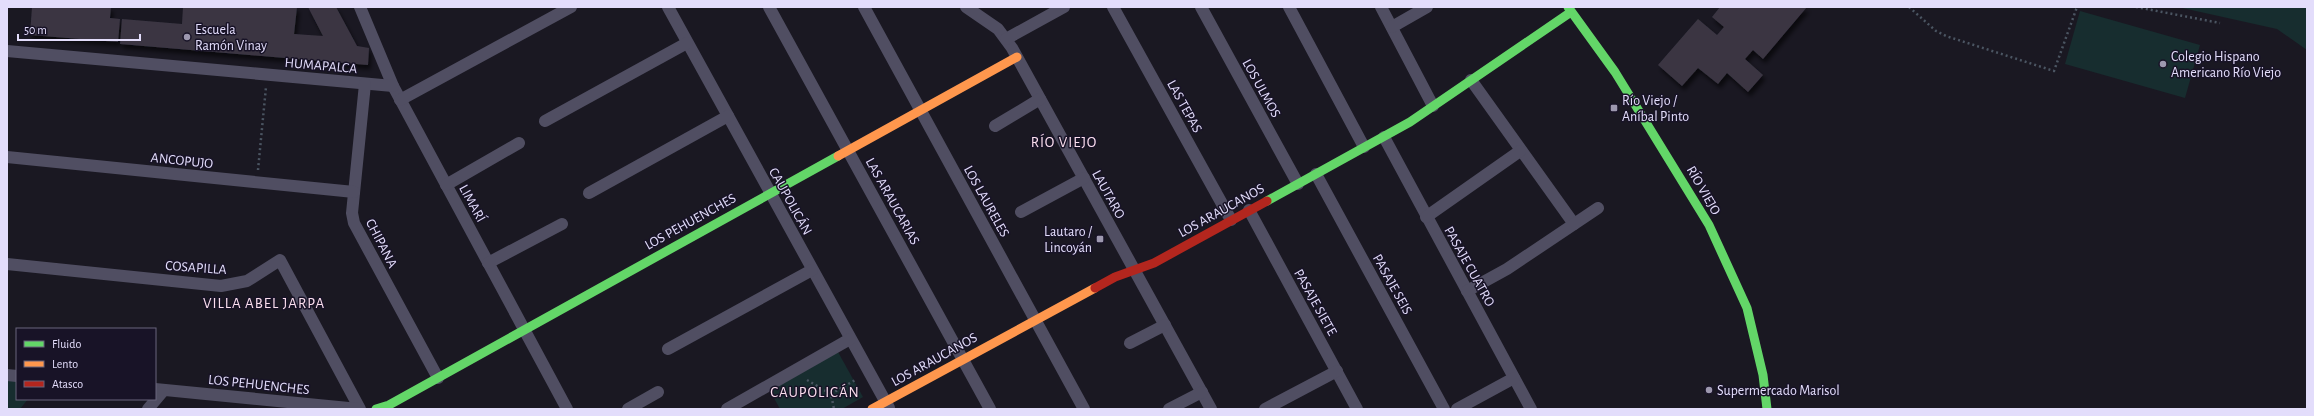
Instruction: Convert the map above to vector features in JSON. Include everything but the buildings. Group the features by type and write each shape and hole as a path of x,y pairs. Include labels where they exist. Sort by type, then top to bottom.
{"street":[{"name":"LIMARÍ","path":"360,7 392,86 567,409"},
{"path":"400,100 571,7"},
{"name":"CAUPOLICÁN","path":"668,7 887,405"},
{"name":"LAS ARAUCARIAS","path":"770,7 990,409"},
{"name":"LOS LAURELES","path":"864,7 1084,409"},
{"name":"LAUTARO","path":"966,7 993,25 1006,39 1017,57 1211,409"},
{"path":"1006,39 1064,7"},
{"name":"LAS TEPAS","path":"1113,7 1231,220"},
{"name":"LOS ULMOS","path":"1201,7 1298,184"},
{"path":"1289,7 1364,147"},
{"path":"1381,7 1433,106"},
{"path":"1392,27 1427,7"},
{"name":"LOS ARAUCANOS","path":"872,409 887,405 962,359 1034,319 1115,277 1154,263 1384,137 1471,80 1570,9"},
{"name":"RÍO VIEJO","path":"1570,9 1623,85 1709,225 1746,308 1763,375 1767,409"},
{"path":"545,121 687,43"},
{"name":"HUMAPALCA","path":"7,51 392,86"},
{"name":"LOS PEHUENCHES","path":"376,409 389,404 438,378 1017,57"},
{"path":"1471,80 1520,151 1574,224"},
{"name":"CHIPANA","path":"365,84 352,213 357,230 438,378"},
{"path":"995,126 1040,99"},
{"path":"589,193 728,116"},
{"name":"PASAJE CUATRO","path":"1384,137 1531,409"},
{"path":"446,185 519,143"},
{"path":"1426,217 1520,151"},
{"name":"ANCOPUJO","path":"7,157 354,192"},
{"name":"PASAJE SEIS","path":"1316,174 1444,409"},
{"path":"1022,212 1084,178"},
{"path":"1467,291 1507,269 1598,208"},
{"name":"PASAJE SIETE","path":"1249,210 1357,409"},
{"path":"488,263 562,224"},
{"name":"COSAPILLA","path":"7,264 221,286 247,281 280,260 359,409"},
{"path":"668,349 812,270"},
{"path":"1130,343 1165,325"},
{"path":"727,409 850,340"},
{"path":"1265,409 1337,371"},
{"path":"1457,409 1514,378"},
{"name":"LOS PEHUENCHES","path":"159,390 359,409"},
{"path":"628,409 658,392"},
{"path":"1169,409 1202,392"},
{"path":"148,409 153,400"},
{"path":"256,409 264,400"}],"path":[{"path":"1909,7 1936,30 1946,36 2054,71 2077,7"},
{"path":"2136,7 2220,23"},
{"path":"257,182 267,75"},
{"path":"792,372 831,394 834,409"},
{"path":"831,394 868,372"}],"green space":[{"path":"2178,7 2307,7 2307,50 2277,29"},
{"path":"2080,11 2200,45 2185,98 2065,64"},
{"path":"838,352 863,397 842,409 780,409 769,389"},
{"path":"7,380 16,380 16,400 27,400 20,409 7,409"}],"traffic: fast":[{"path":"1568,7 1615,72 1709,225 1747,308 1763,375 1767,409"},
{"path":"1267,201 1410,122 1571,12"},
{"path":"376,409 389,405 838,156"}],"traffic: slow":[{"path":"838,156 1017,57"},
{"path":"872,409 1095,288"}],"traffic: jam":[{"path":"1095,288 1115,277 1154,263 1267,201"}],"place":[{"name":"Escuela Ramón Vinay","path":"187,37"},
{"name":"Colegio Hispano Americano Río Viejo","path":"2163,64"},
{"name":"Río Viejo / Aníbal Pinto","path":"1614,108"},
{"name":"Lautaro / Lincoyán","path":"1100,239"},
{"name":"Supermercado Marisol","path":"1709,390"}],"district":[{"name":"RÍO VIEJO","path":"1064,142"},
{"name":"VILLA ABEL JARPA","path":"264,303"},
{"name":"CAUPOLICÁN","path":"815,392"}]}
